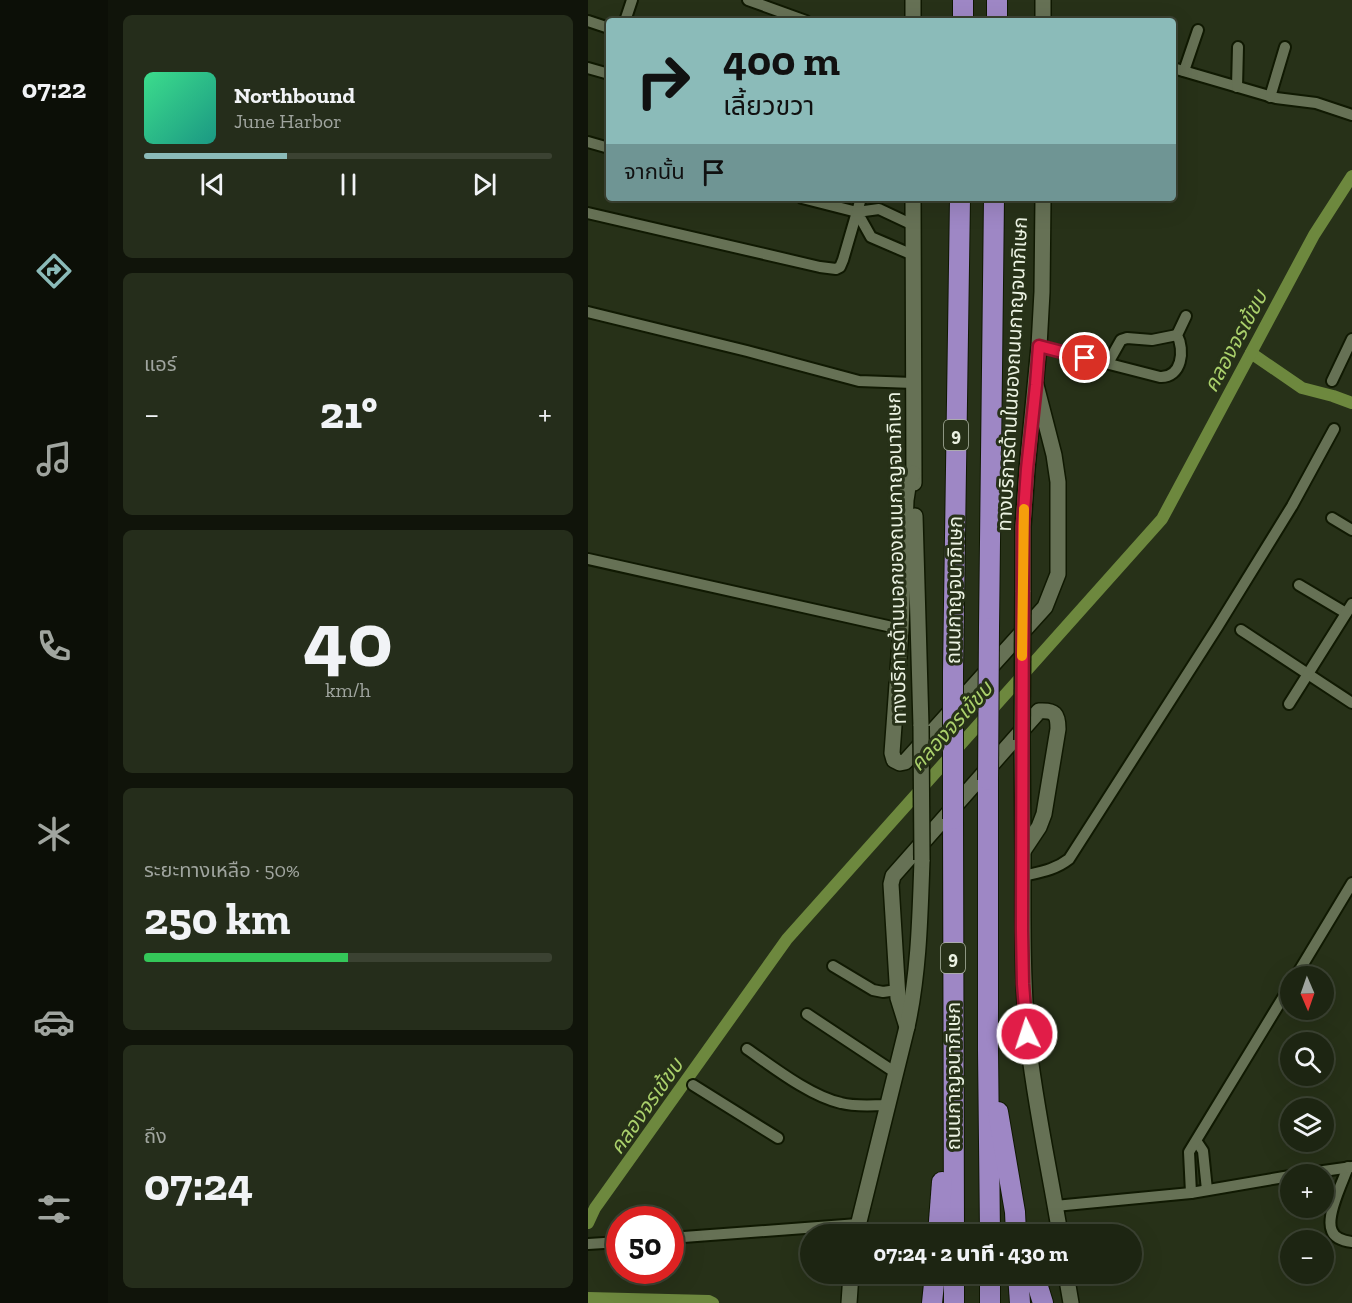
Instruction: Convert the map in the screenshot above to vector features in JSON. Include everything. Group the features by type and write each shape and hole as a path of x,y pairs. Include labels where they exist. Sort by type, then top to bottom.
{"highway":[{"path":"963,0 963,18"},
{"path":"997,0 997,18"},
{"name":"ถนนกาญจนาภิเษก","path":"954,1224 953,672 960,201"},
{"name":"ถนนกาญจนาภิเษก","path":"990,1224 988,628 994,201"},
{"path":"988,1051 1016,1224"},
{"path":"939,1224 944,1134 954,1096"},
{"path":"1015,1212 1019,1224"},
{"path":"932,1303 934,1284"},
{"path":"954,1284 954,1303"},
{"path":"990,1284 990,1303"},
{"path":"1019,1284 1020,1303"},
{"path":"1037,1284 1043,1303"}],"main road":[{"path":"913,0 913,18"},
{"path":"1043,0 1043,18"},
{"name":"ทางบริการด้านนอกของถนนกาญจนาภิเษก","path":"858,1224 907,1027 914,993 920,931 921,726 913,474 913,201"},
{"name":"ทางบริการด้านในของถนนกาญจนาภิเษก","path":"1043,201 1039,346 1023,526 1022,930 1027,1034 1058,1224"},
{"path":"913,474 906,500 901,629 892,753 894,760 900,763 905,762 1044,607 1058,574 1058,482 1054,454 1036,385"},
{"path":"907,1027 897,990 891,884 893,876 1039,711 1046,710 1056,716 1058,729 1044,814 1039,827 1023,851"},
{"path":"849,1303 850,1284"},
{"path":"1068,1284 1071,1303"}],"street":[{"path":"626,18 632,0"},
{"path":"748,0 798,18"},
{"path":"588,21 606,27"},
{"path":"1198,30 1178,69 1270,97 1316,103 1352,115"},
{"path":"1270,97 1285,46"},
{"path":"1237,87 1238,47"},
{"path":"588,68 606,73"},
{"path":"588,142 606,147"},
{"path":"813,201 857,213 879,209 913,225"},
{"path":"588,213 820,267 836,268 840,267 843,260 860,201"},
{"path":"857,213 871,237 913,255"},
{"path":"588,312 859,381 913,383"},
{"path":"1177,335 1186,316"},
{"path":"1039,346 1160,377 1168,377 1175,372 1182,356 1181,343 1177,335"},
{"path":"1108,363 1121,340 1127,338 1152,340 1177,335"},
{"path":"1332,381 1352,339"},
{"path":"1023,876 1052,870 1069,859 1292,506 1334,429"},
{"path":"1332,518 1352,530"},
{"path":"588,559 901,629"},
{"path":"1289,704 1349,609 1299,585"},
{"path":"1241,630 1352,703"},
{"path":"1302,966 1352,883"},
{"path":"833,966 873,990 883,992 897,990"},
{"path":"1191,1192 1189,1152 1280,1003"},
{"path":"807,1014 896,1073"},
{"path":"747,1049 823,1097 840,1103 888,1105"},
{"path":"693,1084 778,1138"},
{"path":"1197,1142 1203,1152 1206,1190"},
{"path":"1334,1169 1350,1167"},
{"path":"1350,1167 1334,1204 1330,1222 1331,1230 1336,1237 1352,1242"},
{"path":"1055,1206 1191,1192 1280,1178"},
{"path":"684,1237 800,1232"}],"waterway":[{"name":"คลองจรเข้ขบ","path":"588,1223 595,1208 787,939 1162,519 1314,235 1352,176"},
{"path":"1251,353 1302,388 1352,403"},
{"name":"คลองจรเข้ขบ","path":"588,1298 709,1301 713,1303"}],"slow traffic":[{"path":"1022,656 1024,509"}],"route":[{"path":"1027,1034 1022,930 1023,526 1027,469 1039,346 1085,358"}]}
